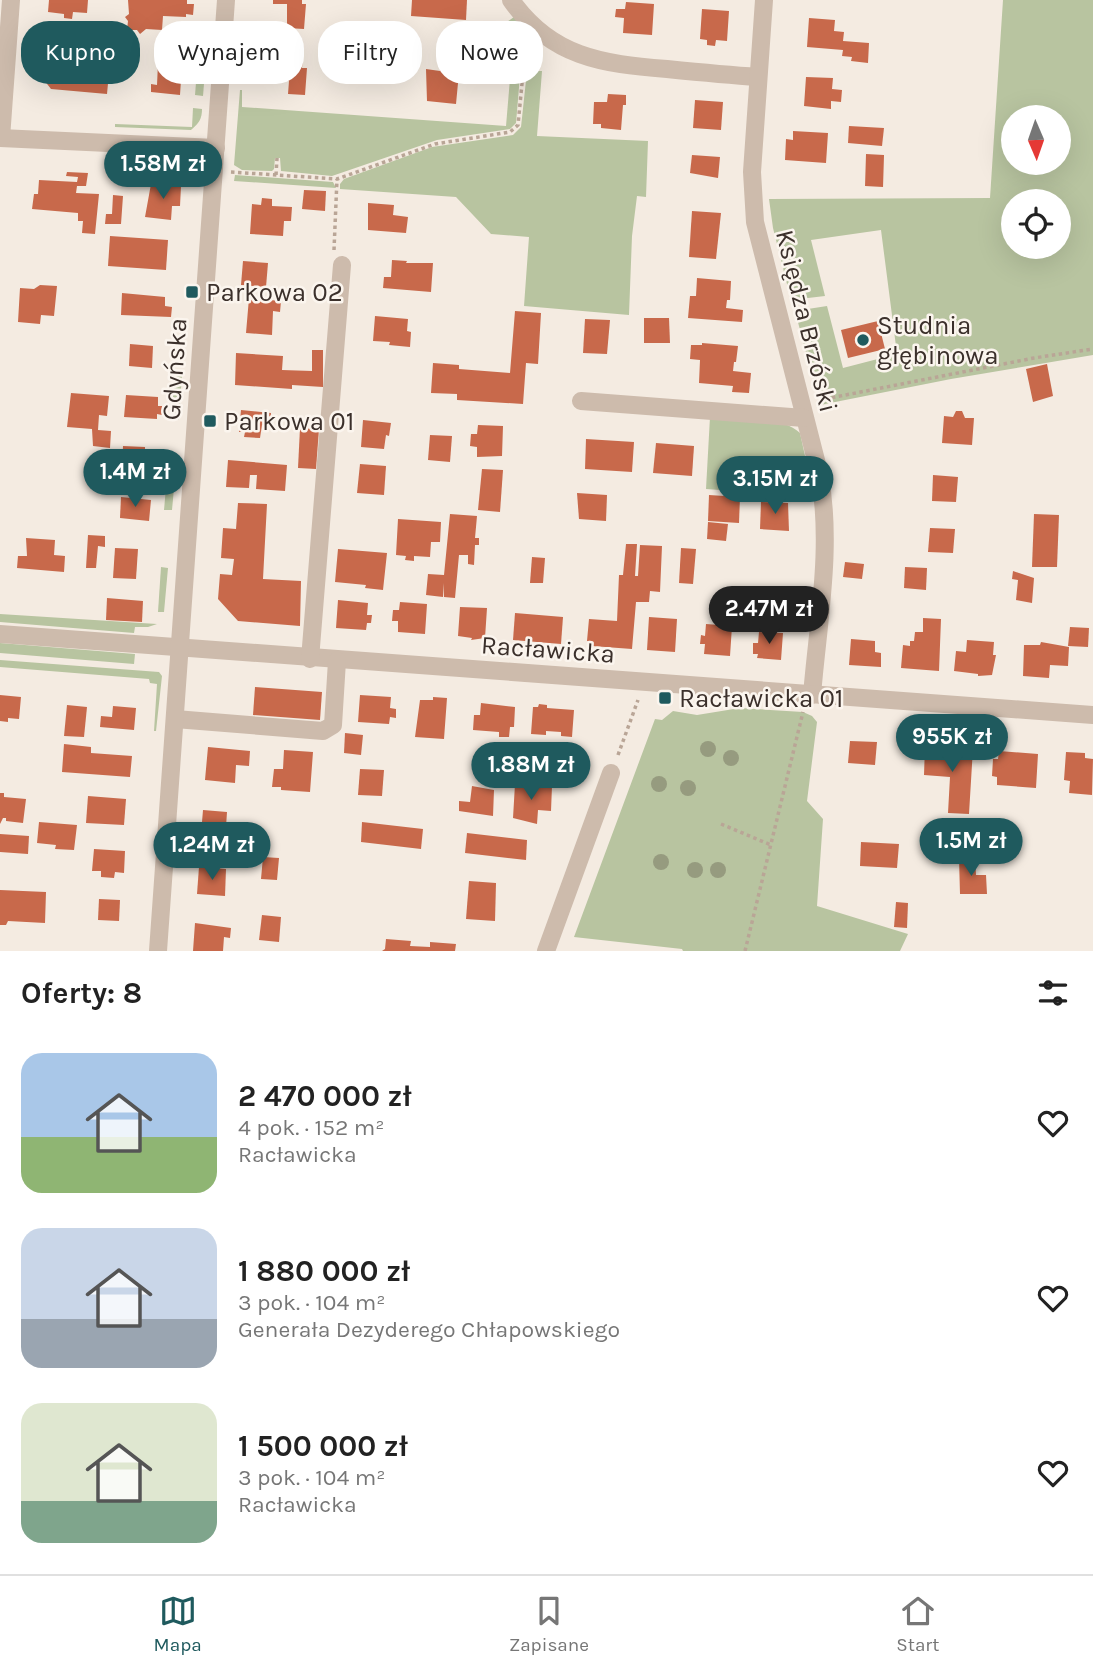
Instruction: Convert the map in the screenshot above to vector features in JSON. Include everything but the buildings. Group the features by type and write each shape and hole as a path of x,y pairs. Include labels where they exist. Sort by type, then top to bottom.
{"street":[{"path":"11,0 0,138 216,148"},
{"name":"Gdyńska","path":"158,951 226,0"},
{"path":"512,0 537,30 565,49 592,59 624,66 758,77"},
{"name":"Księdza Brzóski","path":"764,0 752,172 755,222 819,472 826,516 812,695"},
{"path":"310,659 338,258"},
{"path":"581,401 804,418"},
{"name":"Racławicka","path":"0,634 1093,715"},
{"path":"175,719 323,731 333,725 337,660"},
{"path":"546,951 611,774"}],"path":[{"path":"229,172 337,179 435,144 510,132 518,124 522,84"},
{"path":"276,175 278,158"},
{"path":"337,179 338,258"},
{"path":"825,400 1034,358 1093,349"},
{"path":"611,774 645,682"},
{"path":"745,951 803,712 812,695"},
{"path":"721,824 771,845"}],"green space":[{"path":"1003,0 1093,0 1093,355 820,405 795,311 827,306 843,368 897,354 881,230 811,240 825,296 791,300 773,228 769,199 990,198"},
{"path":"196,84 204,84 203,96 195,95"},
{"path":"510,84 519,84 516,123 510,129 437,140 332,176 281,171 280,158 275,158 272,171 242,170 234,165 240,90 242,107 506,126"},
{"path":"526,84 541,84 537,136 648,141 646,197 637,196 632,236 629,315 524,306 529,237 491,234 456,197 340,189 344,179 432,147 513,135 521,127"},
{"path":"193,108 202,109 202,112 200,121 191,130 115,127 115,124 192,127"},
{"path":"235,175 333,182 336,188 234,181"},
{"path":"175,374 182,374 179,420 171,420"},
{"path":"710,417 782,423 800,433 814,497 706,489"},
{"path":"168,465 176,466 172,510 164,510"},
{"path":"161,567 168,568 164,612 158,612"},
{"path":"0,614 157,624 135,627 134,633 0,622"},
{"path":"0,643 135,654 134,664 0,653"},
{"path":"0,660 159,672 162,676 156,731 157,684 150,683 149,679 0,667"},
{"path":"740,708 803,712 817,722 807,801 823,819 817,906 908,934 900,951 683,951 574,937 655,719 662,720 673,711 697,715"}],"place":[{"name":"Parkowa 02","path":"192,292"},
{"name":"Studnia głębinowa","path":"863,340"},
{"name":"Parkowa 01","path":"210,421"},
{"name":"Racławicka 01","path":"665,698"}]}
